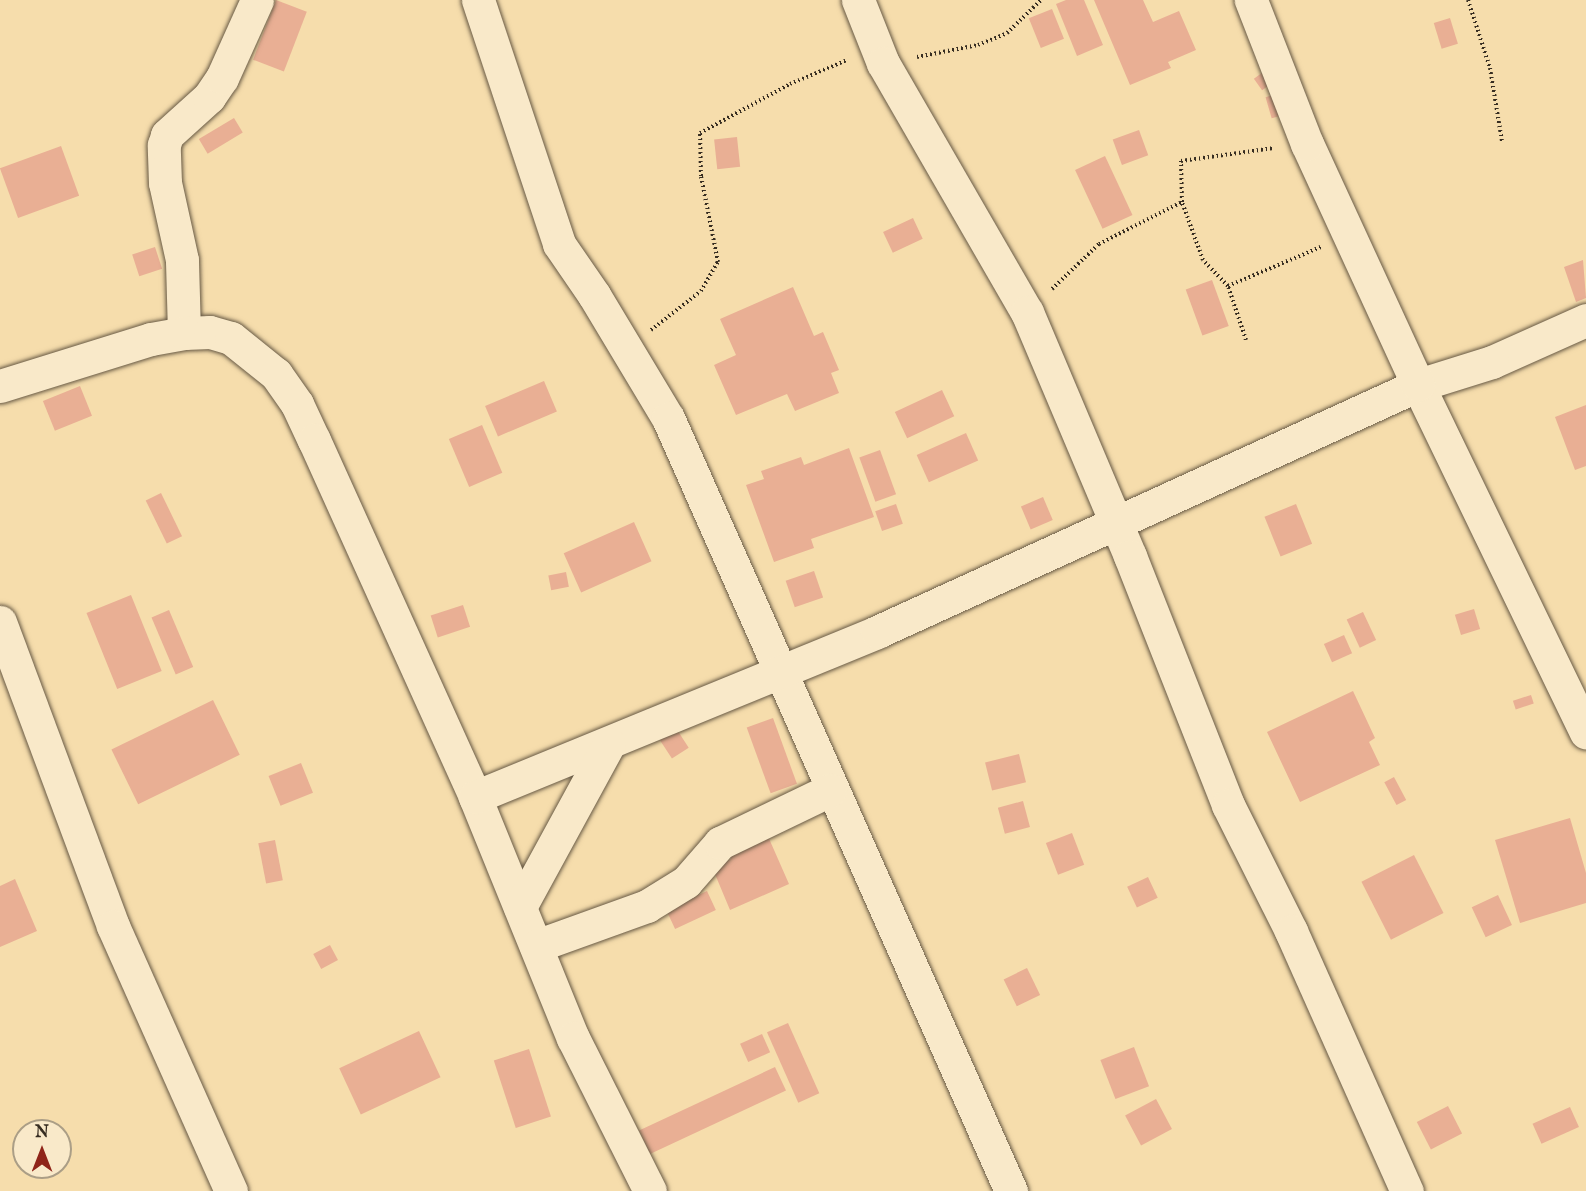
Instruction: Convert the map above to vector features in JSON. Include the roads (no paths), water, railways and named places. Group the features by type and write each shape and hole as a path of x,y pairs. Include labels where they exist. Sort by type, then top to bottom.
{"street":[{"path":"184,333 182,260 165,183 164,145 167,135 209,97 222,78 257,0"},
{"path":"478,0 559,244 668,418 830,790 1011,1191"},
{"path":"858,0 883,63 1027,312 1228,805 1291,931 1407,1191"},
{"path":"1251,0 1308,144 1418,385 1586,732"},
{"path":"475,797 609,744 778,671 877,632 1418,385 1492,362 1586,320"},
{"path":"0,386 151,339 184,333 210,332 231,338 276,374 297,404 475,797 573,1038 650,1191"},
{"path":"0,622 117,936 231,1191"},
{"path":"520,907 609,744"},
{"path":"536,946 647,906 686,882 720,843 830,790"}]}
